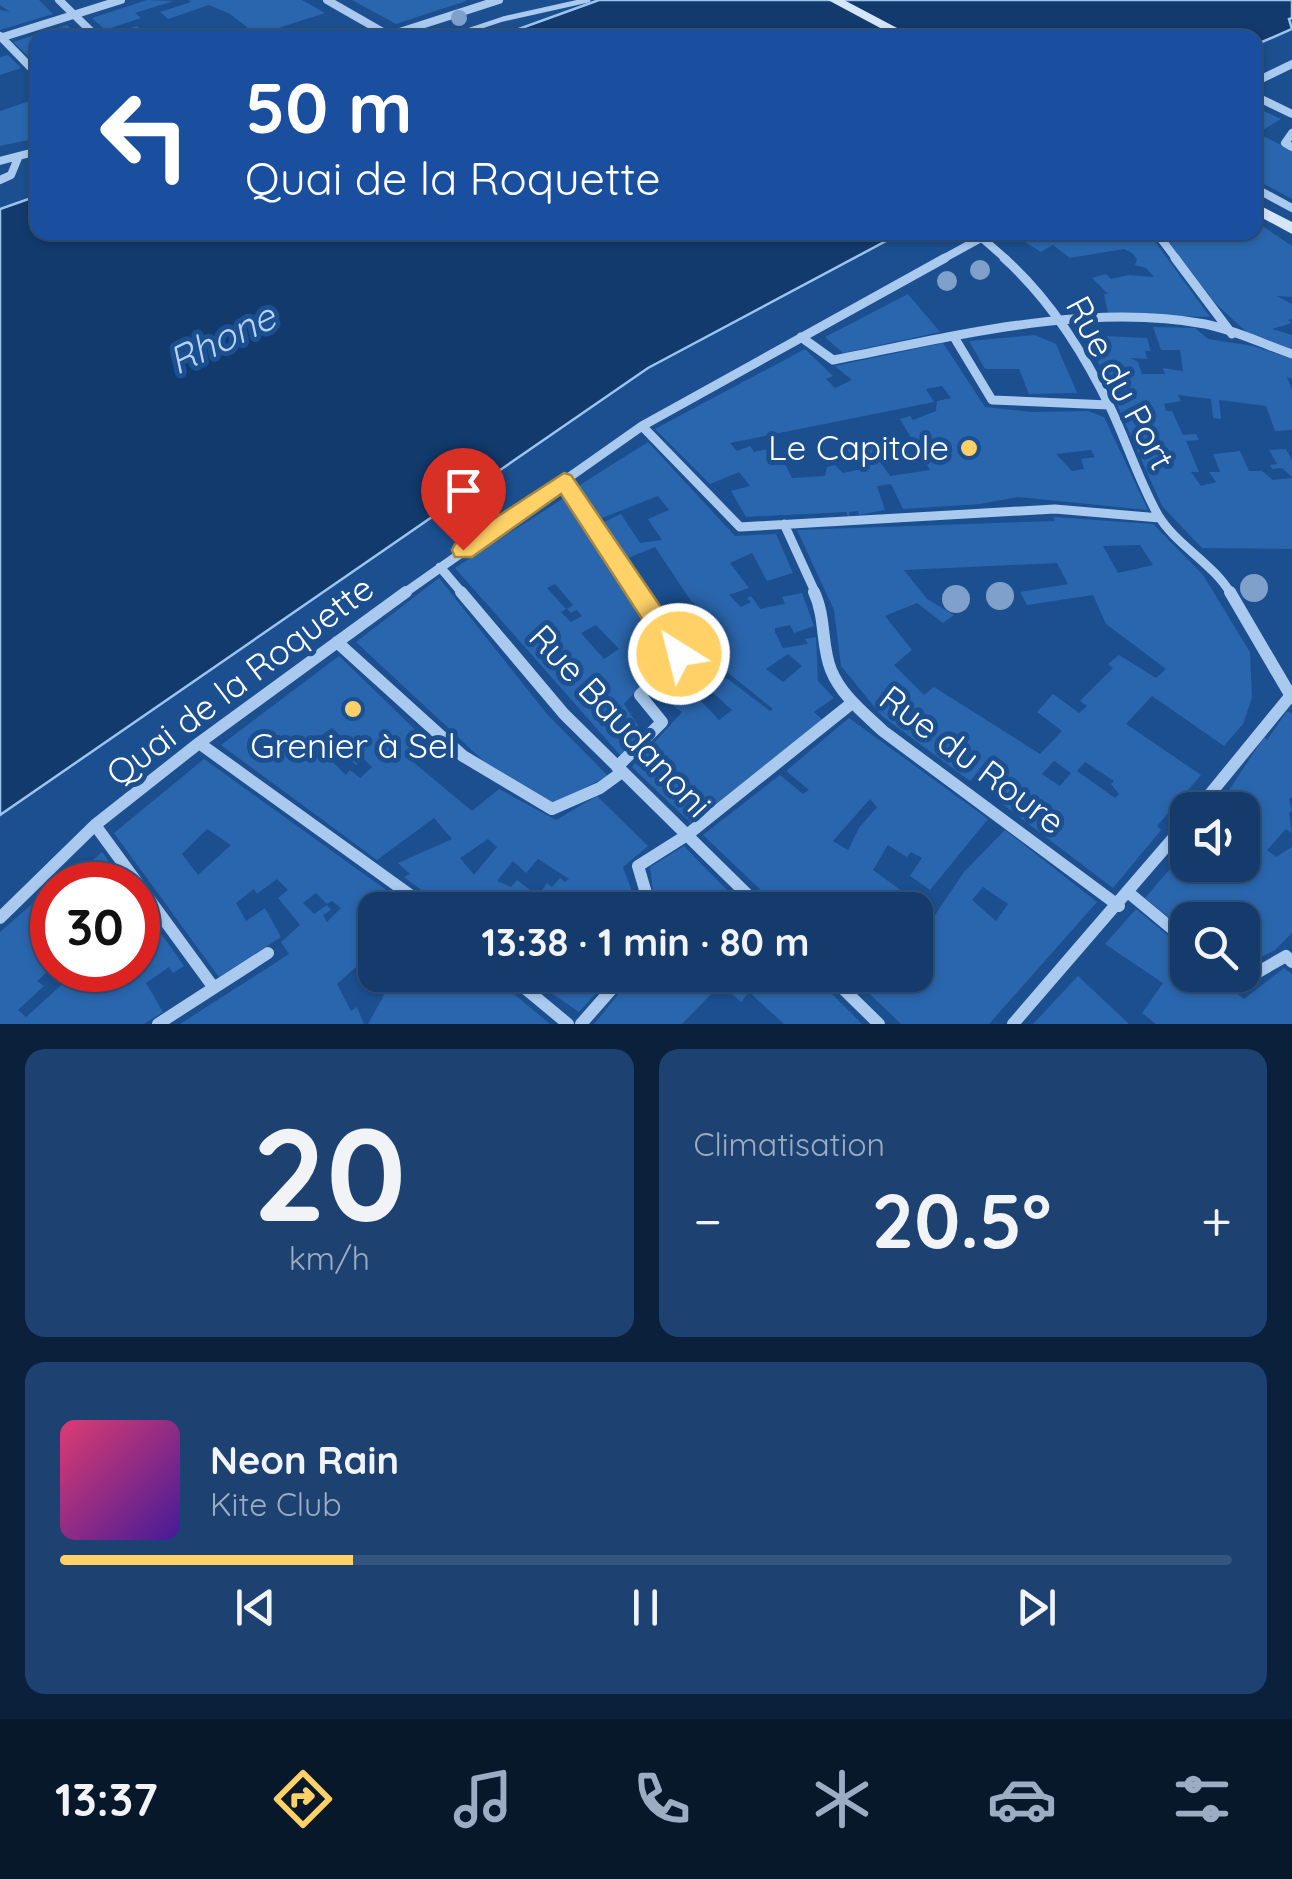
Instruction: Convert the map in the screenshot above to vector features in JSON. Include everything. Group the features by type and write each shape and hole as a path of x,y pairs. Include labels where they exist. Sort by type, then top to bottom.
{"main road":[{"path":"834,0 894,30"},
{"path":"1262,212 1292,229"}],"street":[{"path":"59,0 90,30"},
{"path":"30,66 0,37 122,0"},
{"path":"330,0 375,30"},
{"path":"407,30 499,0"},
{"path":"1262,79 1292,64"},
{"path":"1262,99 1292,114"},
{"path":"1289,145 1292,133"},
{"path":"0,161 30,154"},
{"path":"0,180 11,175 18,158"},
{"path":"1262,192 1292,208"},
{"name":"Quai de la Roquette","path":"0,918 95,825 199,743 642,426 980,240"},
{"name":"Rue du Port","path":"991,240 1061,321 1109,405 1160,518"},
{"path":"1162,240 1232,334"},
{"path":"801,337 833,360 1013,325 1061,321 1201,323 1292,354"},
{"path":"954,337 992,400 1109,405"},
{"path":"642,426 740,527 1055,509 1160,518 1222,579 1291,696 1212,792"},
{"path":"336,642 451,750 504,787 552,810 600,788 662,722 640,695 679,654 564,481"},
{"name":"Rue du Roure","path":"784,524 823,610 830,669 852,703 883,731 1118,906"},
{"name":"Rue Baudanoni","path":"440,567 564,714 745,892"},
{"path":"646,892 638,866 687,835 852,703"},
{"path":"199,743 408,892"},
{"path":"95,825 214,988"},
{"path":"1012,1024 1170,843"},
{"path":"1128,893 1170,927"},
{"path":"158,1024 268,953"},
{"path":"1260,971 1286,956 1292,962"},
{"path":"529,992 568,1024"},
{"path":"581,1024 609,992"},
{"path":"846,992 879,1024"}],"lane":[{"path":"469,30 503,18 588,0"}],"water":[{"path":"599,0 1292,0 1292,29 1262,42 1262,30 516,30"},
{"name":"Rhone","path":"30,198 30,240 888,240 648,368 0,815 0,209"}],"building":[{"path":"0,0 39,0 53,14 0,30 0,10 10,12 0,5"},
{"path":"147,0 174,1 135,13 141,18 105,30 92,18"},
{"path":"188,0 302,0 325,13 272,30 251,30 230,14 209,5 168,19 160,12 191,2"},
{"path":"352,0 466,0 466,1 396,24"},
{"path":"30,37 30,58 13,42"},
{"path":"8,55 21,68 0,75 0,57"},
{"path":"30,101 30,140 0,146 0,111"},
{"path":"1262,110 1281,119 1262,131"},
{"path":"1262,135 1292,151 1292,199 1262,183"},
{"path":"1262,226 1292,246 1292,297 1277,296 1292,304 1292,319 1288,320 1292,323 1272,329 1292,335 1292,351 1254,339 1215,303 1167,240 1262,240"},
{"path":"1022,240 1154,240 1210,317 1108,314 1104,294 1108,294 1092,278 1106,274 1111,279 1129,275 1154,277 1146,268 1135,265 1137,259 1132,253 1124,249 1070,258 1053,245 1041,252"},
{"path":"908,294 940,332 843,353 825,337"},
{"path":"1153,327 1195,328 1208,339 1253,346 1292,359 1292,379 1287,377 1292,390 1292,430 1275,431 1266,406 1219,400 1221,419 1213,418 1211,399 1178,395 1181,401 1164,404 1166,411 1172,411 1183,435 1196,434 1199,440 1186,441 1199,472 1191,472 1201,486 1216,482 1209,472 1220,472 1213,454 1240,451 1249,471 1262,471 1273,480 1292,478 1292,549 1202,548 1162,506 1091,346 1104,336 1147,338 1151,351 1145,351 1147,359 1130,358 1138,362 1142,374 1165,374 1163,368 1183,371 1180,350 1161,350"},
{"path":"1035,335 1056,344 1077,393 1029,394 1019,369 985,369 969,341"},
{"path":"943,343 985,407 1032,412 1088,411 1104,417 1148,510 1018,497 980,504 903,509 891,484 877,486 885,510 859,515 858,511 849,512 850,519 846,512 746,517 731,491 750,486 739,472 710,484 655,429 805,349 833,376 826,379 835,388 852,380 835,366","holes":["942,386 951,398 937,401 936,411 913,420 910,416 900,419 930,470 890,476 871,449 857,452 850,441 842,443 862,469 843,473 835,465 827,467 825,476 792,478 776,447 754,452 750,446 737,451 730,443 934,402 926,389","1091,450 1095,457 1081,459 1084,469 1072,471 1056,454"]},
{"path":"648,442 735,536 776,534 793,573 767,581 752,553 730,563 749,588 729,595 741,607 751,602 747,598 751,596 760,609 785,604 782,597 802,593 814,626 794,633 790,625 775,628 775,632 783,648 808,644 805,639 816,637 818,681 834,698 814,712 823,720 691,823 632,767 682,712 658,695 693,652 677,645 713,621 691,601 655,547 623,560 600,524 621,514 640,543 662,540 648,519 669,510 658,496 597,520 575,488","holes":["788,654 802,666 783,682 766,669","727,672 773,709 770,711 728,679 719,678","713,693 732,710 719,720 700,700"]},
{"path":"1286,449 1292,460 1292,477 1282,468 1272,469 1270,465 1277,464 1269,450"},
{"path":"564,498 669,656 624,704 643,733 621,756 455,568","holes":["555,584 573,605 567,609 571,613 577,610 582,616 571,622 561,612 566,609 547,588","596,625 619,649 604,659 581,633"]},
{"path":"1053,517 1153,524 1203,575 1250,652 1252,698 1243,724 1224,746 1152,696 1126,724 1201,775 1186,792 1170,792 1170,811 1157,826 1161,830 1113,888 997,800 1003,794 979,771 970,781 882,716 841,666 834,610 797,530 1055,521","holes":["1140,545 1153,565 1118,573 1103,546","1057,563 1068,584 1020,592 1027,605 1093,595 1106,624 1166,669 1156,678 1119,655 1108,664 1113,668 1080,701 1087,706 1079,713 1053,694 1037,712 1062,731 1040,754 934,687 924,695 894,665 912,650 885,616 917,603 943,623 954,615 927,599 904,570","1054,761 1071,773 1060,786 1042,774","1085,762 1114,781 1111,784 1119,794 1115,798 1077,771"]},
{"path":"439,578 547,714 608,776 553,804 505,781 356,642"},
{"path":"339,656 430,744 407,757 472,811 499,789 556,820 597,796 648,846 623,867 632,892 541,892 547,883 552,887 560,878 565,882 569,879 538,859 526,873 513,861 497,881 511,887 517,880 529,892 424,892 404,877 410,874 398,863 452,839 434,818 377,860 221,745","holes":["332,728 344,739 337,746 356,765 363,758 372,767 360,778 350,770 346,775 312,742","488,839 497,847 474,875 460,858"]},
{"path":"1287,711 1292,714 1292,833 1286,829 1267,850 1276,857 1292,847 1292,933 1275,950 1260,958 1260,902 1170,902 1170,918 1145,898 1170,869 1170,882 1260,882 1260,792 1228,792 1264,737 1267,740"},
{"path":"849,718 988,819 930,890 910,876 922,858 911,852 907,857 888,845 873,870 903,892 763,892 703,835 780,775 803,794 809,790 786,771","holes":["870,799 877,807 859,828 848,850 833,841"]},
{"path":"204,759 389,892 358,892 358,965 337,984 351,1011 357,1007 364,1024 180,1024 289,954 281,942 300,925 278,898 288,890 277,879 257,894 254,889 236,903 246,921 265,908 281,937 219,977 160,896 160,862 135,862 114,833","holes":["207,829 231,845 198,875 182,854","316,893 327,904 332,901 341,908 327,922 323,915 331,910 327,905 314,914 303,903"]},
{"path":"1005,830 1097,902 989,1024 901,1024 868,992 933,992 933,914 964,872","holes":["983,887 1008,904 996,921 972,900"]},
{"path":"684,846 729,892 653,892 650,867"},
{"path":"102,852 109,862 91,862"},
{"path":"30,906 30,992 38,992 18,1010 26,1017 54,992 151,992 163,1012 144,1024 0,1024 0,932"},
{"path":"1136,909 1170,937 1170,992 1236,992 1244,999 1260,992 1260,987 1284,968 1292,974 1292,1024 1156,1024 1142,1013 1163,983 1105,944"},
{"path":"160,932 184,966 173,973 169,967 160,973"},
{"path":"1078,976 1129,1024 1033,1024"},
{"path":"386,992 511,992 550,1024 368,1024"},
{"path":"550,992 597,992 579,1012"},
{"path":"620,992 713,992 682,1024 594,1024"},
{"path":"730,992 749,992 741,1002"},
{"path":"749,992 830,992 862,1024 784,1024"}],"place":[{"name":"Le Capitole","path":"969,448"},
{"name":"Grenier à Sel","path":"353,709"}],"route":[{"path":"463,550 564,481 669,645 679,654"}]}
